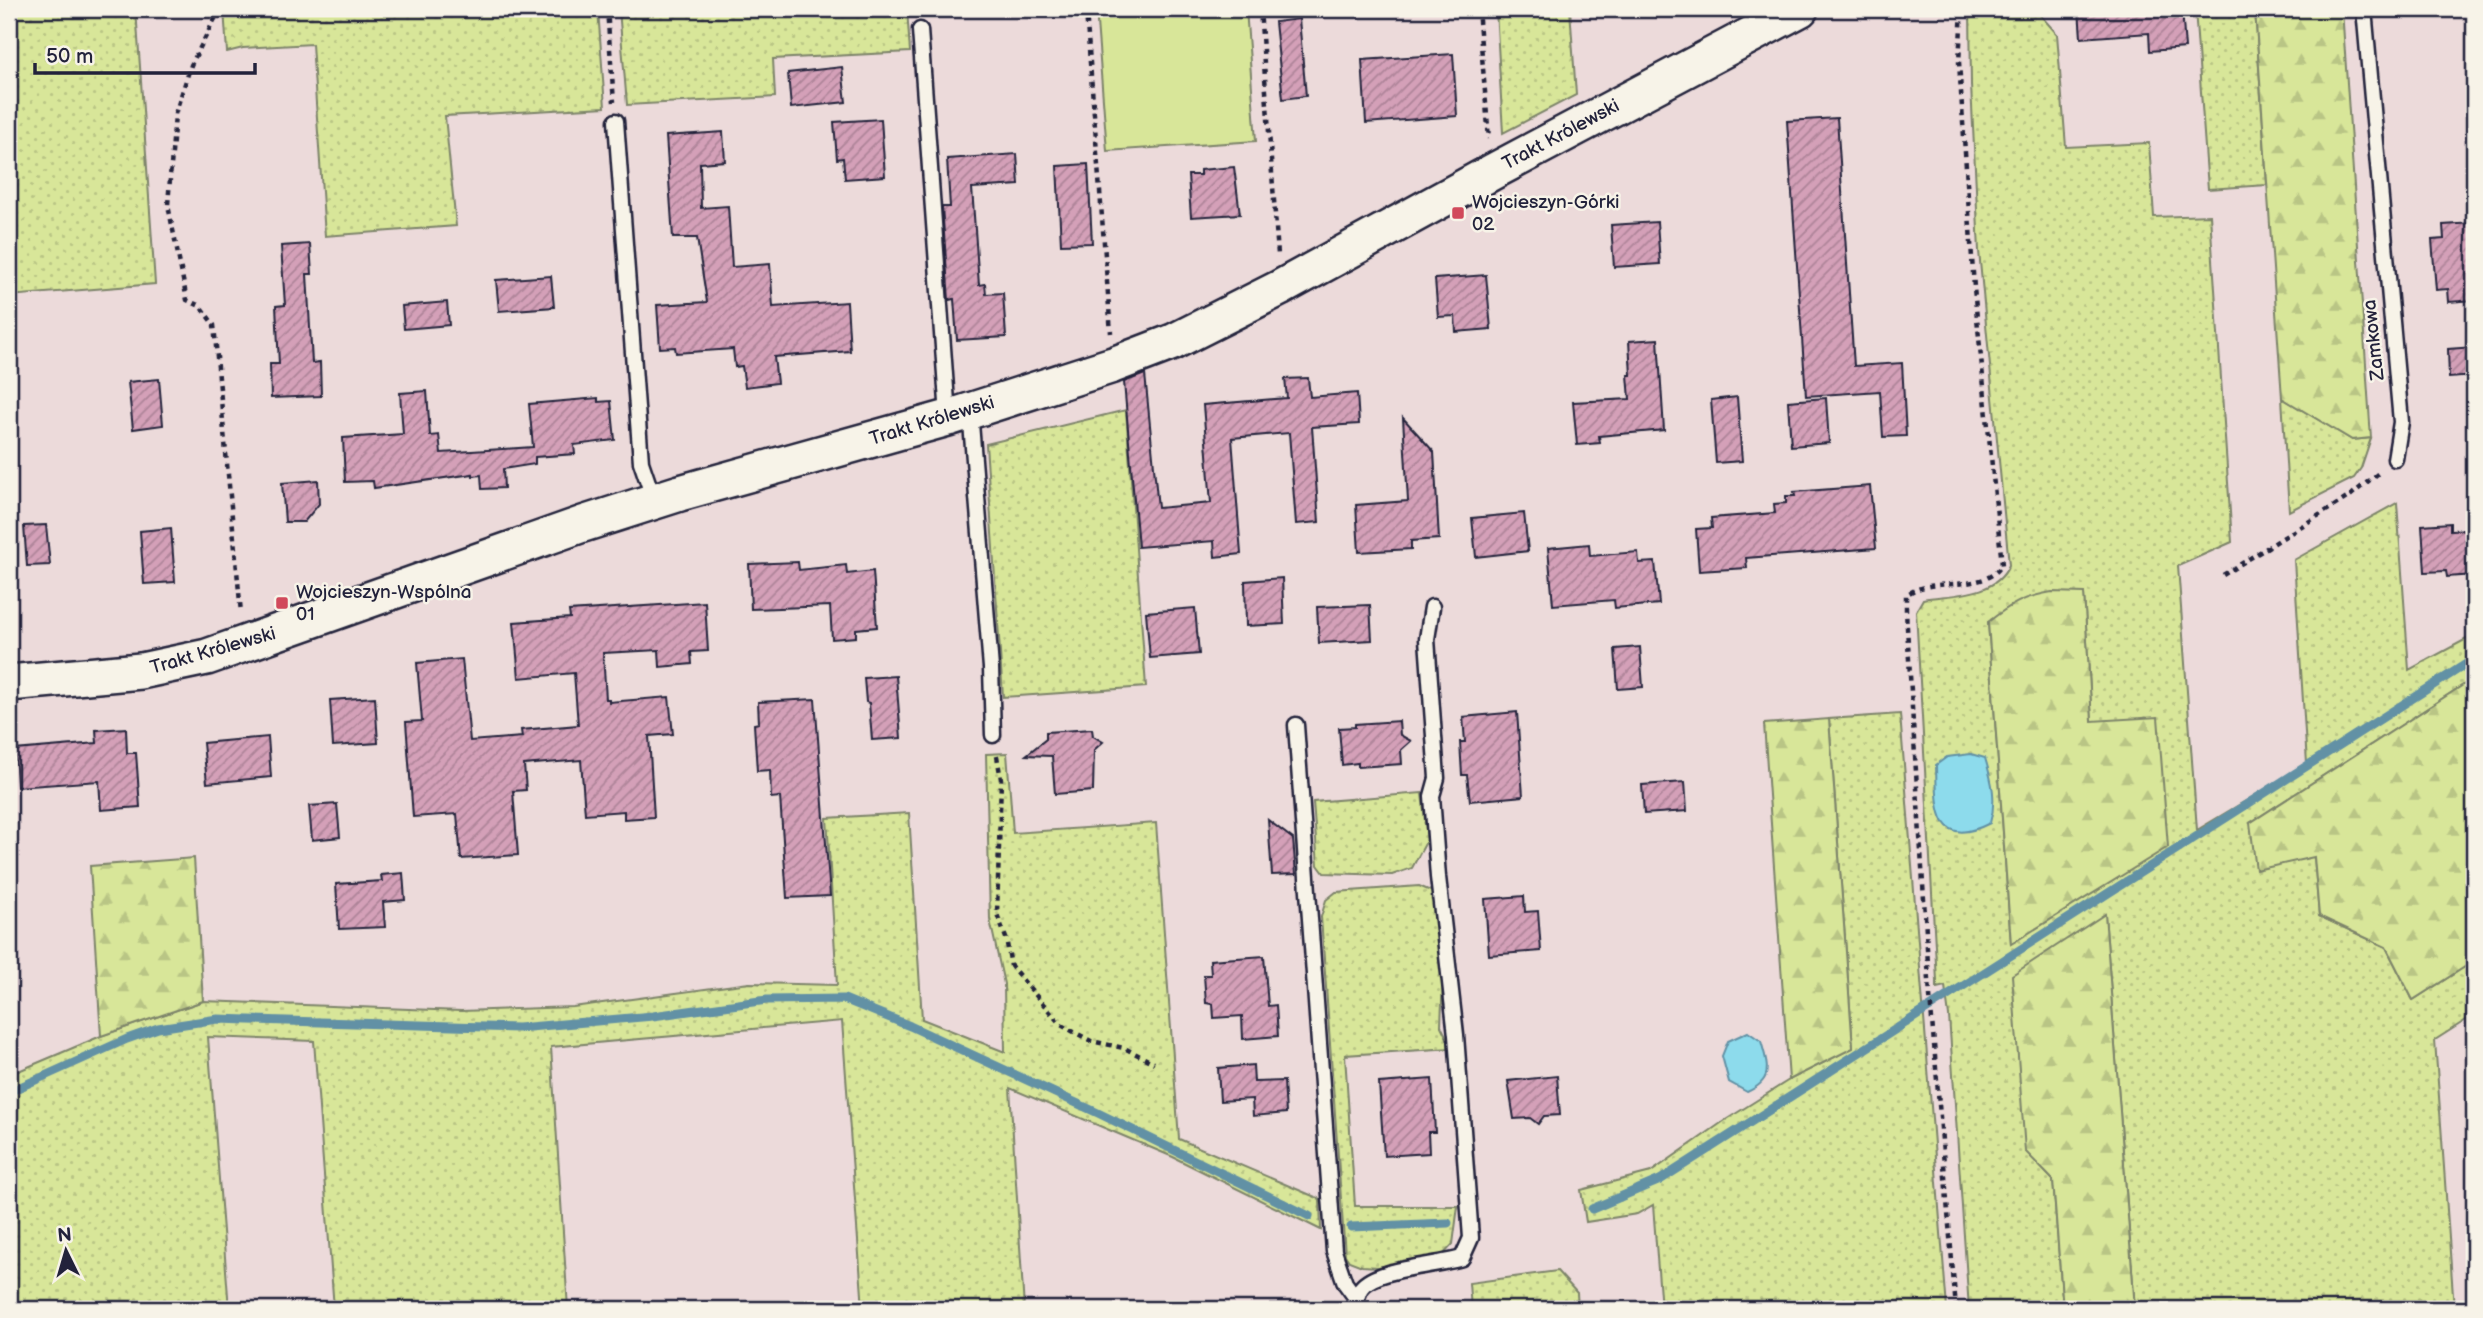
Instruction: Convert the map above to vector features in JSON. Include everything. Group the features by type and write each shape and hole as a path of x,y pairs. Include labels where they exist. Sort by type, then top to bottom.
{"street":[{"name":"Trakt Królewski","path":"9,683 169,666 244,645 583,524 959,414 1113,365 1173,342 1280,288 1800,9"}],"lane":[{"name":"Zamkowa","path":"2364,9 2401,422 2395,459"},
{"path":"920,30 959,414 991,668 993,734"},
{"path":"616,121 640,462 654,502"},
{"path":"1355,1304 1363,1286 1388,1272 1447,1263 1462,1258 1471,1238 1456,1035 1438,877 1432,796 1437,778 1427,639 1433,607"},
{"path":"1296,725 1334,1251 1355,1304"}],"path":[{"path":"220,9 191,65 175,114 168,205 187,300 200,306 214,326 244,645"},
{"path":"607,9 616,121"},
{"path":"1260,9 1280,288"},
{"path":"1478,9 1494,171"},
{"path":"1956,1309 1930,996 1906,595 1917,587 1979,580 1996,575 2002,565 1973,275 1959,62 1962,9"},
{"path":"1086,10 1113,365"},
{"path":"2223,575 2350,496 2395,459"},
{"path":"993,734 1001,779 997,914 1006,938 1011,966 1061,1025 1091,1041 1124,1048 1154,1063"}],"green space":[{"path":"9,9 136,9 155,284 9,296"},
{"path":"224,9 598,9 605,107 445,116 456,226 325,236 312,44 243,48 227,52"},
{"path":"619,9 907,9 910,52 773,59 775,97 627,105"},
{"path":"1096,9 1246,9 1256,141 1107,151"},
{"path":"1496,9 1570,9 1576,95 1503,133"},
{"path":"1970,9 2035,9 2057,34 2066,147 2149,143 2154,217 2210,215 2232,542 2178,566 2197,830 2307,764 2294,560 2397,503 2409,670 2474,635 2474,678 2250,823 2314,857 2319,916 2386,947 2413,1000 2474,961 2474,1015 2435,1040 2454,1309 2135,1309 2105,914 2025,1150 2053,1180 2063,1309 1969,1309 1949,1016 1945,986 1937,988 1916,611 1923,599 1984,589 2003,575 2009,565 1979,251","holes":["2084,594 2092,721 2011,944 1988,622"]},
{"path":"2195,9 2255,9 2267,185 2208,189"},
{"path":"2255,9 2342,9 2371,438 2352,440 2282,398"},
{"path":"2282,398 2352,440 2371,438 2361,468 2354,478 2289,511"},
{"path":"1126,410 1146,687 1003,697 986,444"},
{"path":"2052,592 2084,593 2092,721 2158,717 2168,847 2011,944 1988,622 2018,602"},
{"path":"2474,678 2474,961 2413,1000 2386,947 2319,916 2314,857 2256,870 2250,823"},
{"path":"1900,714 1947,1309 1661,1309 1653,1205 1637,1214 1586,1222 1581,1190 1651,1172 1789,1080 1853,1048 1829,719"},
{"path":"1829,719 1853,1048 1789,1080 1764,724"},
{"path":"1007,753 1013,833 1156,823 1179,1139 1320,1199 1321,1230 1173,1157 1010,1088 1024,1309 863,1309 842,1021 551,1047 568,1309 334,1309 314,1041 208,1037 229,1309 9,1309 9,1075 101,1036 203,1001 461,1011 573,1007 749,983 837,985 827,818 909,813 922,1019 1005,1052 1004,984 990,920 986,754"},
{"path":"1422,793 1427,840 1412,868 1392,875 1324,873 1318,865 1313,802"},
{"path":"194,858 203,1001 101,1036 90,866"},
{"path":"1419,886 1433,892 1437,902 1443,978 1441,1026 1452,1048 1345,1055 1355,1206 1458,1206 1453,1244 1442,1256 1378,1267 1362,1266 1349,1261 1345,1255 1321,917 1326,900 1336,892"},
{"path":"2105,914 2135,1309 2063,1309 2053,1180 2025,1151 2012,975"},
{"path":"1557,1271 1577,1293 1578,1309 1471,1309 1469,1283"}],"water":[{"path":"1971,754 1985,758 1993,790 1992,815 1990,823 1958,832 1949,828 1939,809 1936,765 1947,757"},
{"path":"1748,1032 1761,1041 1767,1071 1762,1082 1747,1092 1729,1082 1722,1056 1728,1041"}],"building":[{"path":"2079,9 2182,9 2185,48 2150,51 2149,33 2081,38"},
{"path":"1299,19 1306,96 1283,99 1275,22"},
{"path":"1453,54 1457,116 1366,123 1362,60"},
{"path":"842,67 846,102 791,108 788,73"},
{"path":"1837,118 1854,366 1902,363 1906,436 1883,437 1880,391 1806,396 1787,121"},
{"path":"881,119 885,176 845,179 843,158 837,159 834,122"},
{"path":"723,132 725,161 700,163 701,208 728,206 732,267 770,264 773,307 847,302 850,351 774,357 777,383 745,387 742,366 735,367 733,349 676,353 675,347 660,348 657,305 707,302 697,238 673,238 666,136"},
{"path":"1017,154 1019,185 972,188 979,285 985,284 986,294 1003,293 1006,337 957,340 954,299 949,300 942,207 950,207 947,159"},
{"path":"1088,164 1092,243 1061,244 1057,166"},
{"path":"1234,167 1240,214 1191,217 1188,175 1200,175 1200,170"},
{"path":"1657,222 1660,264 1614,267 1611,225"},
{"path":"2474,223 2474,300 2449,302 2448,289 2436,290 2432,240 2444,239 2443,225"},
{"path":"310,244 312,274 307,274 312,363 320,362 321,396 271,398 270,364 279,364 276,306 285,305 281,246"},
{"path":"1486,275 1491,329 1456,332 1455,316 1438,317 1435,279"},
{"path":"551,276 554,307 499,311 496,280"},
{"path":"447,302 449,325 404,329 402,306"},
{"path":"1658,339 1664,430 1599,436 1600,443 1577,445 1573,402 1630,399 1629,341"},
{"path":"2474,347 2474,376 2449,378 2448,349"},
{"path":"1145,374 1158,508 1211,503 1203,405 1287,398 1285,379 1308,378 1310,397 1357,393 1359,424 1312,427 1319,522 1296,524 1289,433 1232,438 1241,554 1215,557 1214,541 1138,547 1124,382"},
{"path":"159,379 163,425 133,429 128,382"},
{"path":"427,391 430,436 439,435 441,453 533,447 529,404 598,398 598,402 611,401 615,440 574,445 575,454 535,457 535,464 503,469 504,488 482,489 481,475 473,474 374,488 373,481 345,482 343,438 403,434 400,393"},
{"path":"1737,397 1742,461 1716,463 1711,400"},
{"path":"1826,398 1829,443 1791,446 1788,401"},
{"path":"1403,418 1434,452 1439,539 1411,541 1411,549 1359,552 1356,505 1408,501"},
{"path":"318,480 319,504 304,522 285,522 282,483"},
{"path":"1870,486 1876,548 1746,558 1747,568 1699,571 1696,529 1712,528 1711,518 1775,513 1774,504 1786,503 1786,496 1795,496 1794,492"},
{"path":"1524,513 1528,551 1476,557 1472,518"},
{"path":"2450,523 2450,530 2474,529 2474,575 2447,577 2446,571 2425,572 2422,525"},
{"path":"46,525 50,565 27,566 24,526"},
{"path":"171,528 175,582 144,584 140,531"},
{"path":"1589,544 1590,556 1638,552 1639,563 1655,562 1659,604 1615,608 1614,600 1553,605 1548,548"},
{"path":"798,562 799,570 846,565 847,574 873,571 877,627 856,629 856,637 832,639 830,606 751,609 749,564"},
{"path":"1282,578 1284,624 1246,626 1245,581"},
{"path":"705,602 708,651 691,652 692,664 660,667 659,650 603,653 606,699 609,699 609,702 669,697 673,734 649,736 654,817 624,819 624,811 585,814 581,760 524,765 526,790 513,791 518,855 461,859 457,814 413,817 406,722 422,721 417,663 462,659 470,741 522,737 521,730 578,725 574,673 519,678 514,622 570,618 569,611"},
{"path":"1370,605 1372,640 1319,643 1317,607"},
{"path":"1195,608 1199,654 1150,658 1146,612"},
{"path":"1640,647 1643,687 1618,689 1615,649"},
{"path":"896,676 901,738 872,740 864,678"},
{"path":"375,697 378,743 333,746 330,700"},
{"path":"815,699 830,896 787,898 780,797 771,798 770,770 757,771 754,724 759,723 758,702"},
{"path":"1517,712 1523,796 1470,801 1467,775 1462,775 1460,742 1465,742 1463,717"},
{"path":"1399,721 1400,735 1411,741 1401,750 1402,764 1358,767 1358,763 1342,765 1339,728 1355,727 1355,724"},
{"path":"126,728 127,753 136,753 140,807 101,810 99,781 17,787 15,750 97,743 96,730"},
{"path":"1092,729 1093,736 1103,742 1094,750 1093,791 1055,794 1052,756 1026,755 1046,739 1046,732"},
{"path":"268,737 271,777 207,783 203,743"},
{"path":"1685,782 1687,811 1644,814 1642,785"},
{"path":"337,804 340,837 312,840 309,806"},
{"path":"1268,820 1293,839 1296,874 1272,875"},
{"path":"403,873 405,900 383,902 385,927 339,929 336,884 382,881 381,875"},
{"path":"1524,896 1525,912 1538,911 1541,951 1489,955 1485,899"},
{"path":"1264,956 1268,1006 1276,1005 1278,1036 1243,1039 1242,1016 1214,1018 1213,1004 1206,1003 1204,975 1211,975 1210,960"},
{"path":"1253,1065 1254,1082 1284,1081 1286,1113 1253,1116 1252,1099 1220,1101 1218,1068"},
{"path":"1557,1076 1560,1115 1544,1116 1538,1124 1530,1118 1514,1119 1508,1081"},
{"path":"1432,1079 1435,1132 1428,1132 1429,1153 1384,1156 1379,1083"}],"waterway":[{"path":"1592,1209 1660,1180 2474,659"},
{"path":"9,1092 127,1039 158,1028 218,1019 518,1028 653,1016 767,1000 844,999 910,1026 1098,1113 1309,1216"},
{"path":"1351,1227 1448,1223"}],"place":[{"name":"Wojcieszyn-Górki 02","path":"1458,213"},
{"name":"Wojcieszyn-Wspólna 01","path":"282,603"}]}
